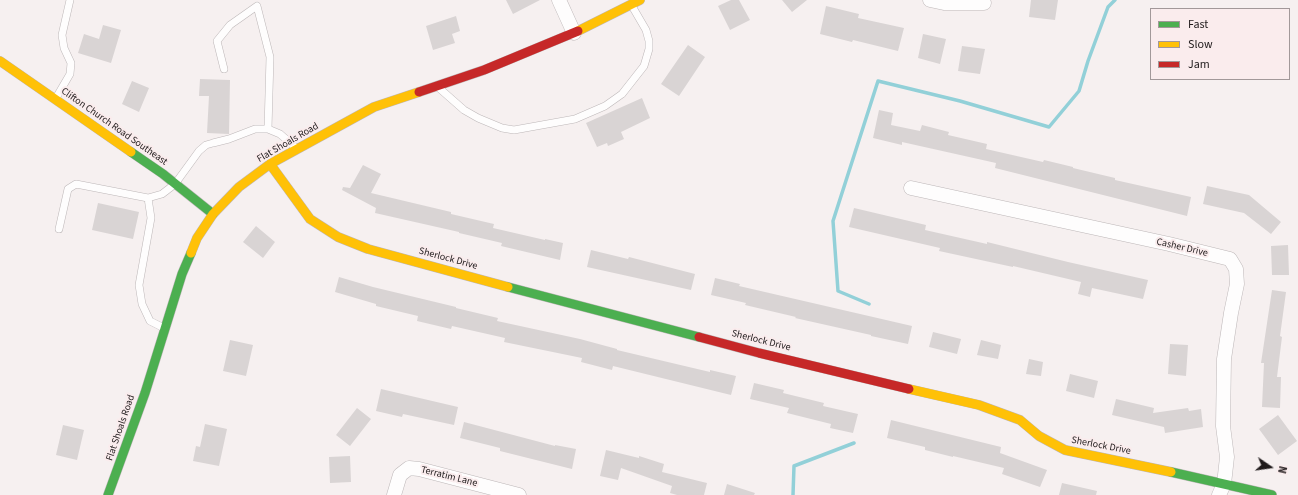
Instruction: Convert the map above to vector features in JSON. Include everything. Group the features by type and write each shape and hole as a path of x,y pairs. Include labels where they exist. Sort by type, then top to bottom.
{"street":[{"path":"559,0 574,33"},
{"name":"Flat Shoals Road","path":"108,495 145,393 182,274 191,252 197,238 213,214 239,187 270,164 374,107 484,70 574,33 640,0"},
{"path":"930,0 944,3 984,3"},
{"name":"Clifton Church Road Southeast","path":"0,61 163,174 213,214"},
{"name":"Sherlock Drive","path":"270,164 310,219 338,237 368,249 759,353 979,405 1020,420 1039,436 1065,450 1143,465 1222,489 1272,495"},
{"name":"Casher Drive","path":"911,188 1169,244 1230,259 1236,269 1237,284 1224,360 1223,426 1227,457 1222,489"},
{"name":"Terratim Lane","path":"394,495 400,476 409,468 419,469 519,495"}],"lane":[{"path":"55,99 70,74 71,63 64,48 62,35 70,0"},
{"path":"436,86 464,110 478,118 502,128 514,130 575,119 605,106 622,94 644,66 649,49 649,40 646,30 631,4"},
{"path":"224,69 217,41 230,25 257,6 270,57 268,129"},
{"path":"59,230 68,189 76,184 148,198 162,194 175,184 199,151 206,145 229,139 255,129 268,129 280,134 297,149"},
{"path":"148,198 151,218 140,285 142,304 150,322 165,328"}],"building":[{"path":"506,0 540,0 513,14"},
{"path":"731,0 739,0 750,20 730,30 718,6"},
{"path":"782,0 807,0 792,12"},
{"path":"1031,0 1058,0 1055,20 1029,17"},
{"path":"826,6 859,14 858,18 904,28 898,51 820,34"},
{"path":"456,16 460,31 452,34 455,43 433,50 426,26"},
{"path":"103,25 121,30 111,63 78,53 84,34 99,39"},
{"path":"923,34 946,39 940,64 918,58"},
{"path":"688,45 705,57 679,96 661,84"},
{"path":"962,46 985,49 980,74 958,71"},
{"path":"200,79 230,80 229,134 207,133 209,96 199,96"},
{"path":"132,81 149,88 139,112 122,104"},
{"path":"642,98 650,118 621,132 624,139 608,146 607,143 597,147 586,123"},
{"path":"879,110 893,113 891,125 920,131 922,125 949,132 948,135 987,144 986,149 1043,162 1044,160 1115,178 1115,180 1191,197 1187,216 995,168 996,163 902,142 902,145 873,138"},
{"path":"363,165 381,174 371,193 494,224 493,228 563,243 560,260 501,246 502,243 459,232 375,213 376,208 342,190 343,187 350,188"},
{"path":"1207,186 1249,195 1281,222 1271,234 1244,213 1203,204"},
{"path":"98,203 139,212 133,239 92,230"},
{"path":"854,208 926,225 925,230 987,244 987,242 1148,280 1143,299 1092,288 1090,297 1078,294 1081,282 939,251 940,248 849,227"},
{"path":"256,226 275,242 263,258 243,242"},
{"path":"1288,245 1289,275 1272,275 1271,246"},
{"path":"591,250 628,259 629,257 695,274 691,290 587,267"},
{"path":"339,277 498,318 497,321 580,339 617,350 710,372 710,370 736,376 731,395 613,366 612,370 581,362 582,358 504,342 505,338 452,326 451,329 417,321 418,316 376,306 376,304 335,292"},
{"path":"715,278 740,284 739,286 912,326 908,344 795,318 796,317 745,305 746,303 711,295"},
{"path":"1272,290 1286,292 1280,336 1282,337 1277,377 1281,377 1280,408 1262,407 1264,363 1261,363"},
{"path":"933,332 961,339 957,354 929,347"},
{"path":"230,340 253,345 246,376 223,371"},
{"path":"981,340 1001,345 998,359 977,355"},
{"path":"1170,344 1188,345 1186,376 1168,374"},
{"path":"1029,359 1043,362 1041,376 1026,374"},
{"path":"1070,374 1098,381 1094,398 1066,391"},
{"path":"754,383 784,390 783,393 824,403 823,406 858,414 853,433 830,428 831,424 787,413 789,408 750,399"},
{"path":"381,389 458,407 454,425 403,414 402,417 376,411"},
{"path":"1116,399 1154,408 1153,413 1188,408 1189,411 1201,409 1203,427 1165,433 1164,427 1112,415"},
{"path":"357,408 371,419 350,446 336,435"},
{"path":"1278,415 1297,441 1278,455 1259,429"},
{"path":"891,420 1001,447 1000,453 1047,470 1040,487 1002,474 1004,468 925,450 925,447 887,438"},
{"path":"464,422 555,446 576,449 572,469 500,451 500,448 460,438"},
{"path":"205,424 227,429 219,466 193,461 196,446 200,447"},
{"path":"63,425 84,430 77,460 56,455"},
{"path":"606,450 639,458 639,456 664,464 662,472 707,483 704,495 677,495 670,493 672,486 621,468 618,480 600,476"},
{"path":"350,456 351,482 330,483 329,457"},
{"path":"1062,483 1097,491 1096,495 1059,495"},
{"path":"727,484 755,493 754,495 724,495"}],"waterway":[{"path":"869,304 838,291 833,221 878,81 960,101 1049,127 1079,91 1088,61 1108,7 1115,0"},
{"path":"793,495 794,466 854,443"}],"traffic: fast":[{"path":"131,152 163,174 213,214"},
{"path":"108,495 145,393 182,274 191,253"},
{"path":"508,287 699,337"},
{"path":"1171,472 1272,495"}],"traffic: slow":[{"path":"578,31 640,0"},
{"path":"0,61 131,152"},
{"path":"191,253 197,238 213,214 239,187 270,164 374,107 419,92"},
{"path":"270,164 310,219 338,237 368,249 508,287"},
{"path":"909,389 979,405 1020,420 1039,436 1065,450 1171,472"}],"traffic: jam":[{"path":"419,92 484,70 578,31"},
{"path":"699,337 909,389"}]}
